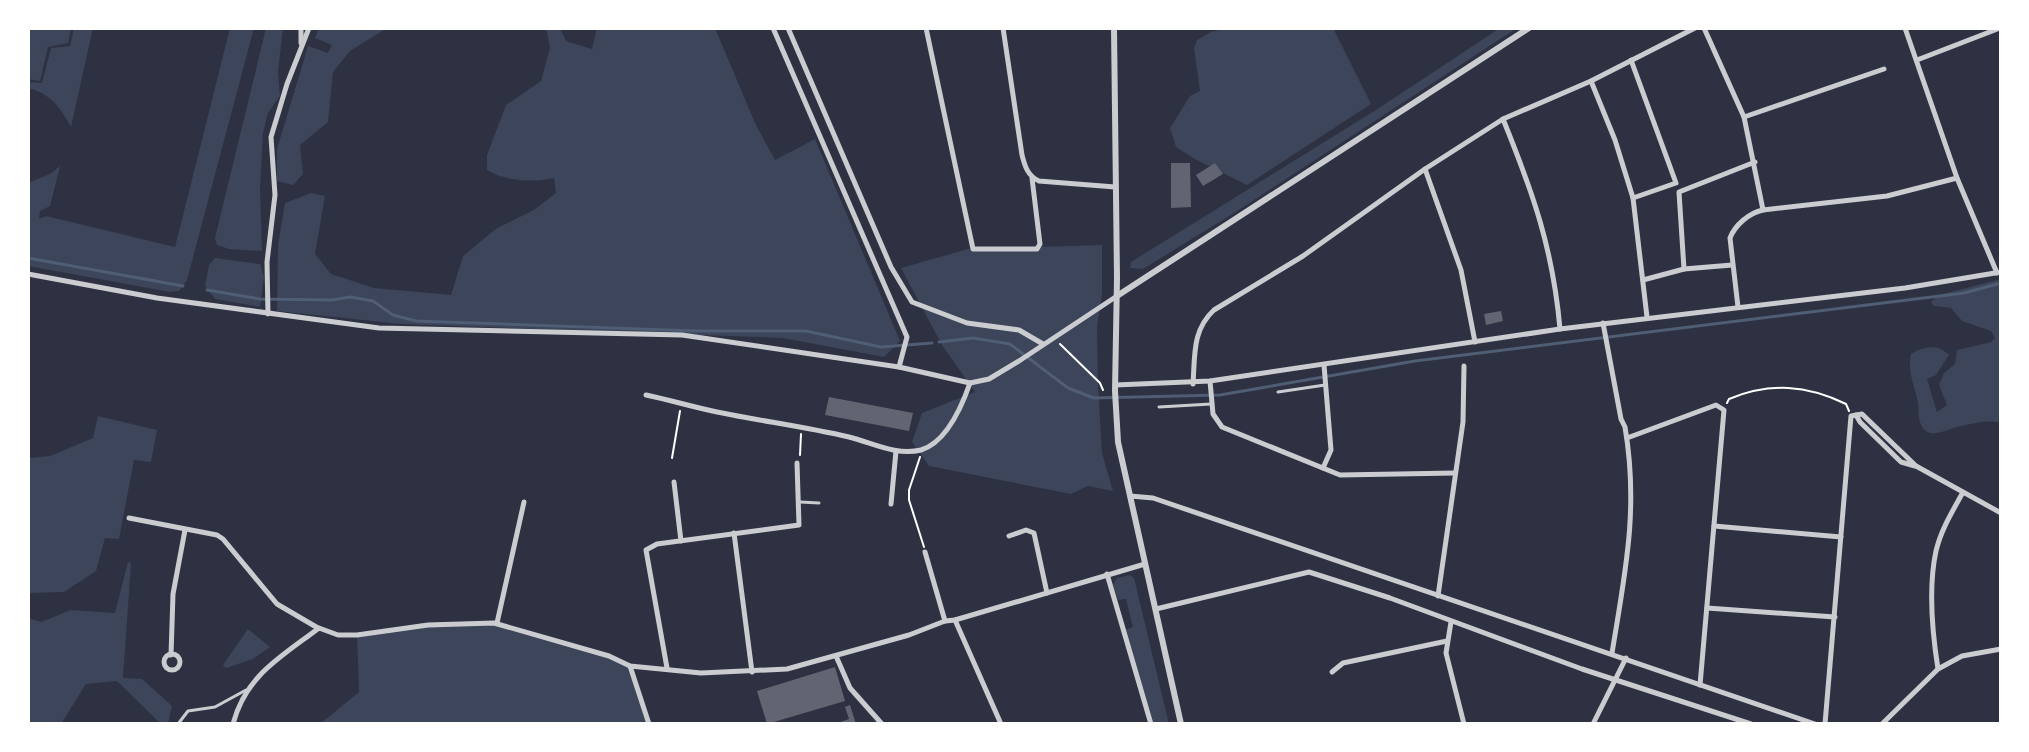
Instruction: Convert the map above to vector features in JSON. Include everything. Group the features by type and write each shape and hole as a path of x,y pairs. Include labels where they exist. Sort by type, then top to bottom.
{"street":[{"path":"301,28 301,48"},
{"path":"268,314 267,262 275,195 271,137 309,28"},
{"path":"773,28 907,337 899,367"},
{"path":"788,28 891,267 912,302 967,323 1019,330 1043,344"},
{"path":"926,28 973,249 1037,249 1040,244 1032,178 1024,163 1003,28"},
{"path":"1114,28 1115,404 1118,442 1181,724"},
{"path":"28,274 157,298 379,328 682,335 899,367 970,383 989,379 1019,361 1529,28"},
{"path":"1193,384 1197,332 1202,321 1214,310 1303,256 1425,169 1503,119 1591,81 1695,28"},
{"path":"1704,28 1744,117 1763,210"},
{"path":"1115,388 1193,384 1324,368 1560,329 1905,288 1999,272 1957,178 1905,28"},
{"path":"1917,60 2000,28"},
{"path":"1631,60 1679,192 1684,269"},
{"path":"1744,117 1884,69"},
{"path":"1591,81 1615,140 1633,198 1647,317"},
{"path":"1503,119 1545,231 1556,287 1560,329"},
{"path":"1679,192 1755,162"},
{"path":"1425,169 1461,270 1475,342"},
{"path":"1032,178 1071,185 1115,187"},
{"path":"1738,307 1730,238 1752,213 1887,196 1957,178"},
{"path":"1633,198 1676,183"},
{"path":"1643,280 1684,269 1732,265"},
{"path":"1603,323 1627,438 1632,487 1631,534 1612,653"},
{"path":"1438,596 1463,422 1464,366"},
{"path":"1323,468 1331,450 1324,368"},
{"path":"1210,381 1211,403 1216,421 1222,427 1340,475 1455,473"},
{"path":"646,395 850,437 896,451 922,449 935,441 960,410 970,383"},
{"path":"1627,438 1716,405 1724,410 1700,685"},
{"path":"1825,724 1854,415 1862,414 1916,466 2001,513"},
{"path":"891,504 896,451"},
{"path":"667,668 646,550 657,544 799,525 797,463"},
{"path":"674,482 681,541"},
{"path":"1938,669 1932,616 1936,551 1962,494"},
{"path":"1129,496 1153,498 1815,724"},
{"path":"497,623 524,502"},
{"path":"129,518 223,539 277,604 338,635 428,625 497,623 609,656 630,666 701,673 787,669 1145,564"},
{"path":"1714,526 1841,537"},
{"path":"171,655 173,594 185,530"},
{"path":"1009,536 1026,530 1034,533 1047,593"},
{"path":"734,533 752,672"},
{"path":"925,552 945,621"},
{"path":"1156,609 1309,572 1615,680 1751,724"},
{"path":"1107,574 1151,724"},
{"path":"1707,608 1835,617"},
{"path":"955,620 1001,724"},
{"path":"1451,622 1446,653 1464,724"},
{"path":"233,724 240,701 268,666 319,628"},
{"path":"1332,672 1343,663 1447,641"},
{"path":"1882,724 1938,669 1962,656 2001,649"},
{"path":"171,655 176,656 179,662 176,669 171,671 164,664 166,657 171,655"},
{"path":"836,656 850,688 882,724"},
{"path":"1593,724 1626,658"},
{"path":"630,666 649,724"}],"lane":[{"path":"1278,392 1325,383"},
{"path":"1159,407 1211,403"},
{"path":"800,502 819,503"},
{"path":"178,724 193,708 215,707 247,690"}],"path":[{"path":"1053,338 1100,383 1103,390"},
{"path":"1724,410 1729,399 1751,390 1789,387 1821,392 1846,404 1854,415"},
{"path":"672,458 682,402"},
{"path":"797,463 800,461 801,428"},
{"path":"922,449 909,490 909,500 925,552"}],"shaded area":[{"path":"30,28 71,28 68,43 48,47 40,81 28,79"},
{"path":"74,28 93,28 71,127 54,102 28,88 28,82 42,83 51,48 70,46"},
{"path":"230,28 254,28 187,280 179,291 170,292 28,266 28,183 60,166 50,206 40,211 39,219 46,216 175,247"},
{"path":"266,28 283,28 278,72 280,96 268,113 263,133 260,188 262,251 229,249 217,245 215,238"},
{"path":"319,28 387,28 350,51 333,72 328,122 300,145 303,174 293,185 277,181 277,149 308,46 328,53 332,45 315,38"},
{"path":"546,28 560,28 566,41 592,49 597,28 715,28 755,123 775,160 815,139 900,341 884,357 783,338 401,324 277,311 278,245 285,203 311,193 325,196 315,254 331,274 374,288 451,295 463,256 497,228 534,210 556,193 554,178 519,180 487,170 487,155 506,105 541,81 550,48"},
{"path":"1228,28 1333,28 1371,104 1247,185 1193,158 1176,147 1170,128 1190,96 1200,91 1194,48 1197,40 1211,32"},
{"path":"1500,28 1517,28 1234,213 1143,269 1130,268 1131,262 1379,108"},
{"path":"1102,245 1102,294 1097,327 1098,382 1102,453 1113,491 1088,486 1071,494 929,466 912,442 922,413 975,392 942,345 901,268 968,249"},
{"path":"215,258 260,264 264,277 260,307 215,299 205,286 209,265"},
{"path":"2001,279 2001,423 1984,422 1936,433 1927,432 1919,420 1911,354 1931,347 1949,355 1936,375 1927,379 1937,412 1947,405 1939,385 1944,373 1955,364 1957,350 1991,342 1995,338 1991,331 1962,321 1951,308 1934,306 1931,302 1939,295"},
{"path":"98,416 157,430 151,462 134,460 119,539 105,538 96,571 64,592 28,593 28,458 50,456 93,438"},
{"path":"128,562 131,563 123,678 142,679 172,706 168,724 161,724 117,681 86,684 61,724 28,724 28,618 41,622 71,610 115,613"},
{"path":"1130,575 1134,578 1169,724 1154,724 1125,630 1133,627 1126,599 1118,600 1113,585 1117,578"},
{"path":"494,623 609,656 630,666 649,724 320,724 359,692 357,635 428,625"},
{"path":"248,629 270,647 253,659 226,668 223,665"}],"building":[{"path":"1171,163 1190,163 1191,207 1171,208"},
{"path":"1215,163 1223,174 1203,186 1196,175"},
{"path":"1501,311 1503,321 1486,325 1484,314"},
{"path":"829,397 913,413 909,431 825,415"},
{"path":"835,667 845,701 767,724 757,691"},
{"path":"850,705 856,724 835,724 849,719 845,707"}],"waterway":[{"path":"28,258 183,286"},
{"path":"939,342 973,338 1010,344 1068,388 1094,398 1220,395 1415,361 1964,293 2001,283"},
{"path":"207,290 260,299 332,300 350,297 373,301 393,315 416,321 696,331 806,331 881,347 932,343"}]}
